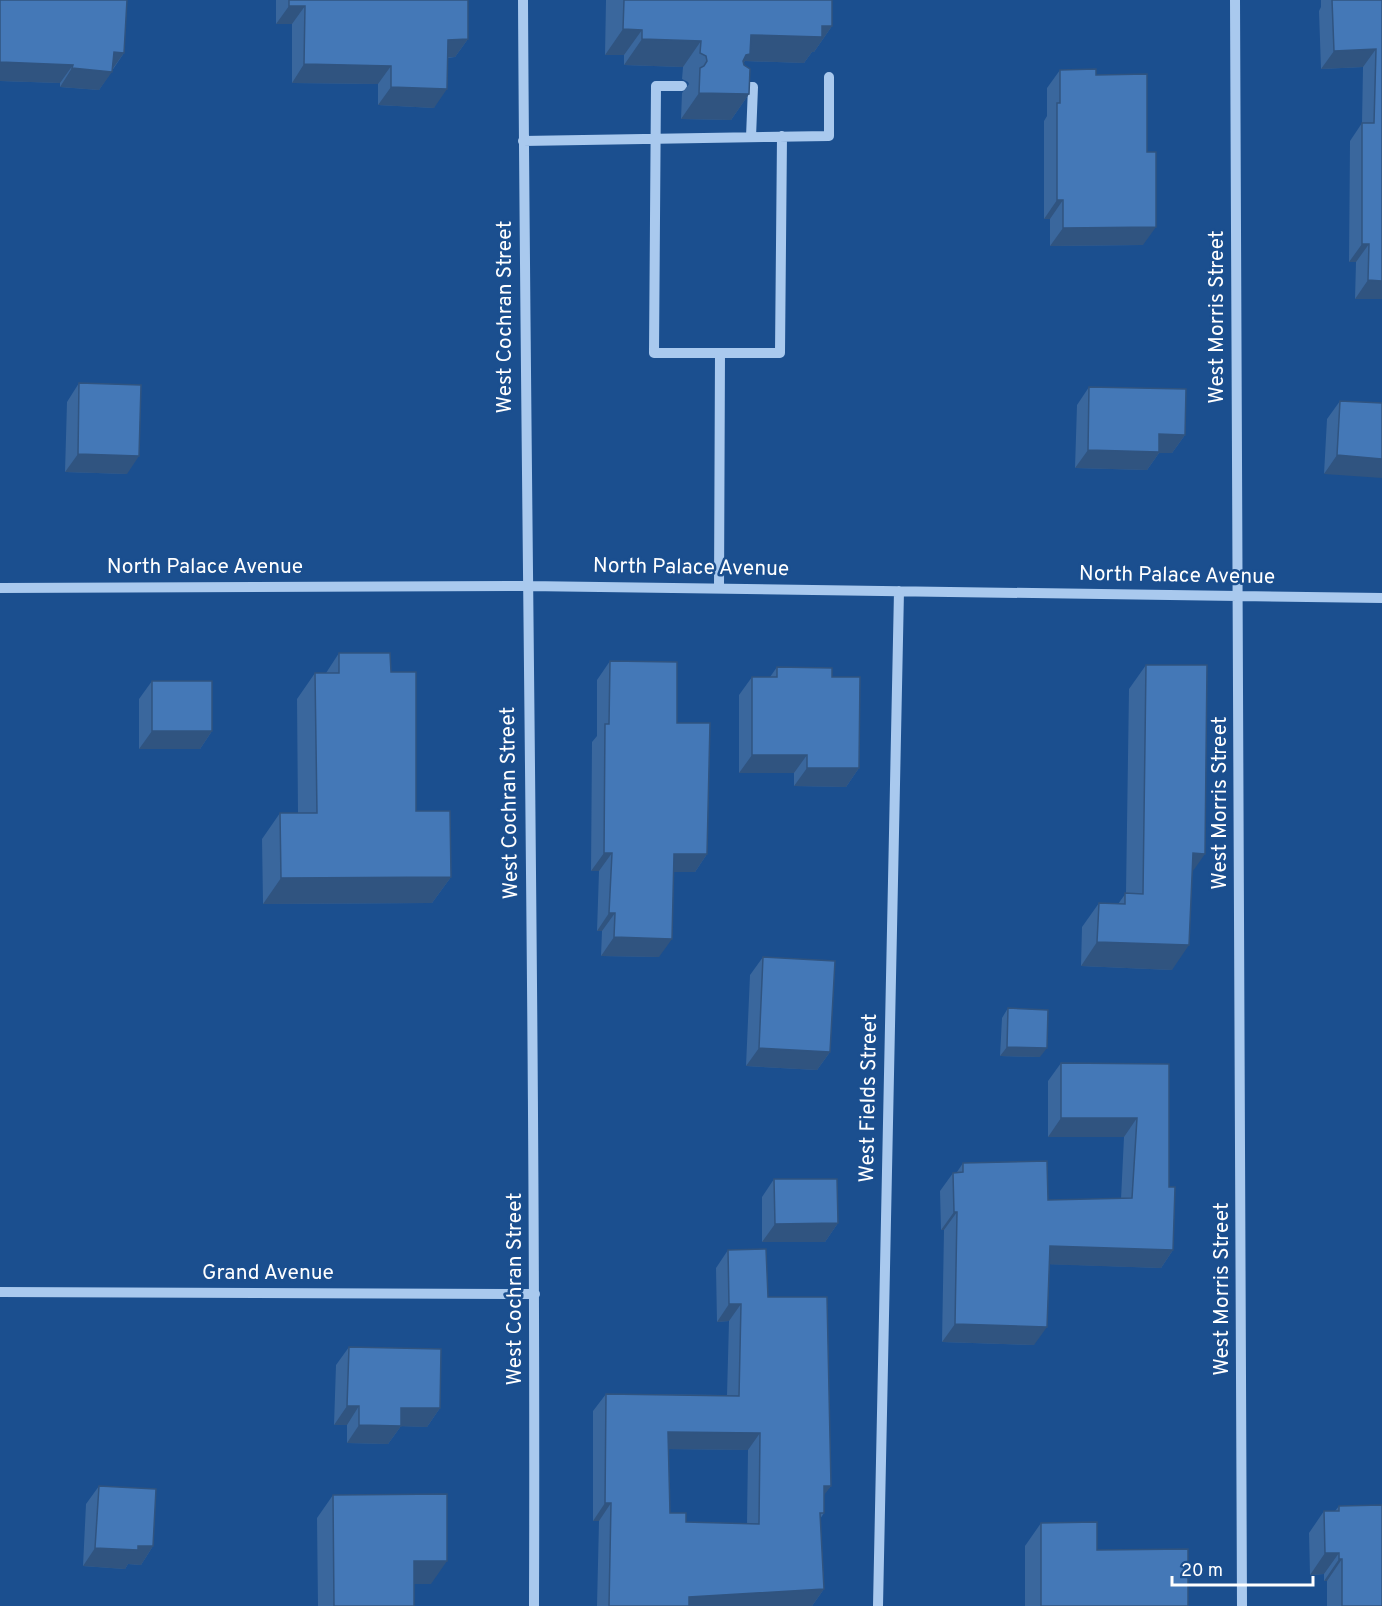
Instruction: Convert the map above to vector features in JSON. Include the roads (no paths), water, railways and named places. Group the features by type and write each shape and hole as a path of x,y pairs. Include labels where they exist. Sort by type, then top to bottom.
{"street":[{"name":"West Cochran Street","path":"523,0 526,586 535,1294 534,1606"},
{"name":"West Morris Street","path":"1235,0 1242,1606"},
{"path":"523,141 829,136 829,77"},
{"path":"682,86 656,86 654,353 780,353 782,136"},
{"path":"732,87 753,87 751,137"},
{"path":"719,588 720,353"},
{"name":"North Palace Avenue","path":"0,588 526,586 1382,598"},
{"name":"West Fields Street","path":"878,1606 899,591"},
{"name":"Grand Avenue","path":"0,1292 535,1294"}]}
